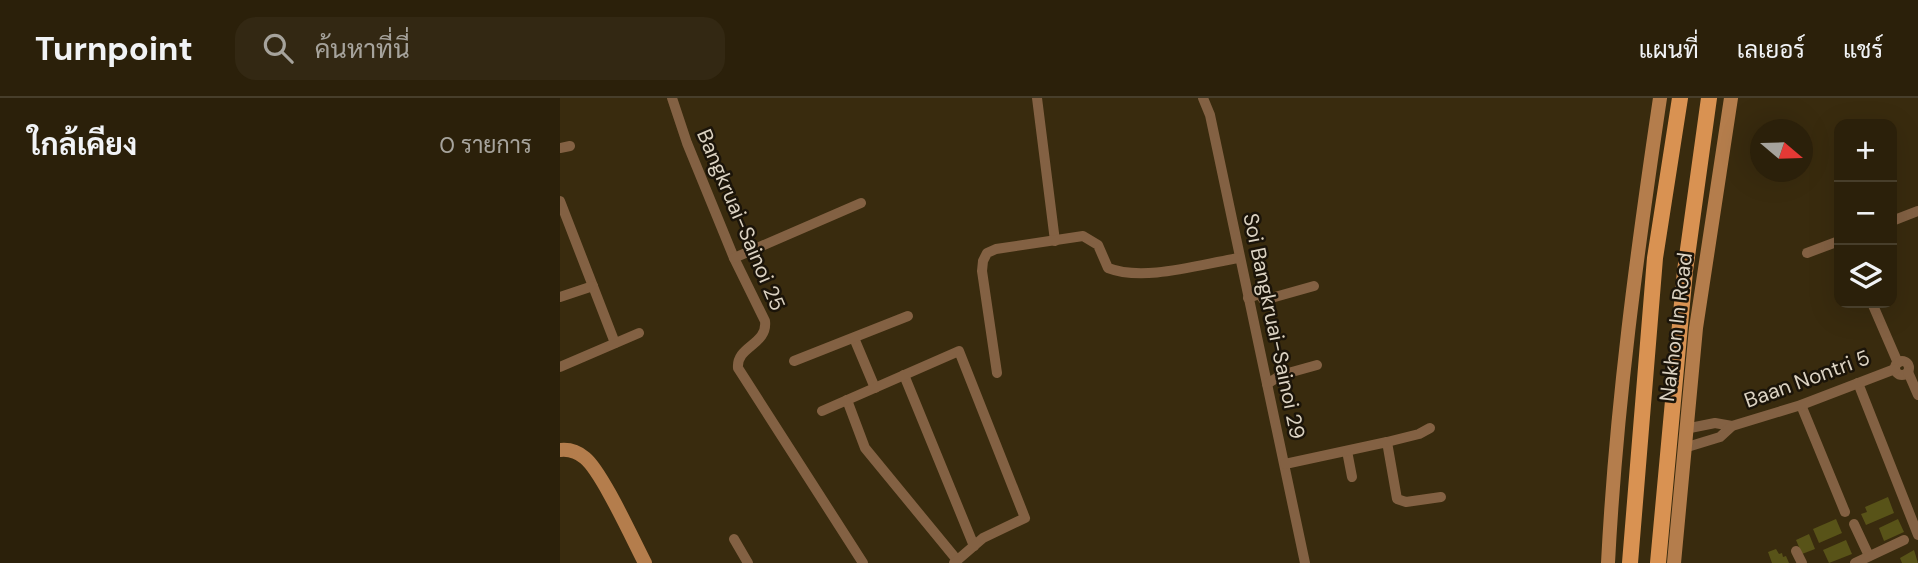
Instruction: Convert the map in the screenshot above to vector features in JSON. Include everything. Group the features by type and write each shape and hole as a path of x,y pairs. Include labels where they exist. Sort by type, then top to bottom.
{"main road":[{"path":"1608,563 1636,255 1660,98"},
{"name":"Nakhon In Road","path":"1630,563 1655,258 1680,98"},
{"name":"Nakhon In Road","path":"1660,563 1685,271 1709,98"},
{"name":"Nakhon In Road","path":"1674,563 1685,429 1703,270 1731,98"},
{"path":"560,450 568,449 586,459 599,477 645,563"},
{"path":"1625,563 1632,535"}],"street":[{"name":"Bangkruai-Sainoi 25","path":"672,98 687,143 734,258 765,321 766,329 762,337 741,354 738,368 863,563"},
{"path":"1037,98 1055,242"},
{"name":"Soi Bangkruai-Sainoi 29","path":"1203,98 1210,115 1305,563"},
{"path":"560,201 565,230 593,286 615,343"},
{"path":"734,258 861,203"},
{"path":"1897,219 1918,211"},
{"path":"997,373 982,261 987,253 996,249 1083,236 1098,245 1108,268 1120,272 1146,273 1239,258"},
{"path":"1807,253 1834,242"},
{"path":"560,298 593,286"},
{"path":"1248,298 1259,294 1264,300 1314,286"},
{"path":"1874,308 1896,366 1906,362 1918,395"},
{"path":"794,361 908,316"},
{"path":"560,367 639,332"},
{"path":"854,338 875,388"},
{"path":"822,411 846,400 959,351 1025,518 983,538 956,562 865,448 846,400"},
{"path":"1266,384 1281,375 1317,365"},
{"name":"Baan Nontri 5","path":"1684,448 1720,437 1732,426 1801,405 1896,366"},
{"path":"904,375 974,546"},
{"path":"1858,383 1918,535"},
{"path":"1801,405 1845,512"},
{"name":"Baan Nontri 5","path":"1685,429 1715,423 1732,426"},
{"path":"1285,464 1387,442 1419,434 1430,428"},
{"path":"1387,442 1398,499 1406,502 1441,497"},
{"path":"1347,451 1352,477"},
{"path":"1854,524 1869,556"},
{"path":"734,539 748,563"},
{"path":"1855,563 1904,540"},
{"path":"1796,551 1802,563"}],"building":[{"path":"1888,497 1894,513 1866,525 1861,514 1867,512 1865,507"},
{"path":"1836,519 1842,533 1819,543 1813,529"},
{"path":"1898,519 1904,532 1884,541 1879,528"},
{"path":"1809,534 1815,549 1802,554 1796,540"},
{"path":"1846,540 1852,554 1829,563 1823,550"},
{"path":"1776,549 1783,557 1786,556 1789,563 1772,563 1768,552"},
{"path":"1914,550 1918,563 1902,563 1900,558"}]}
